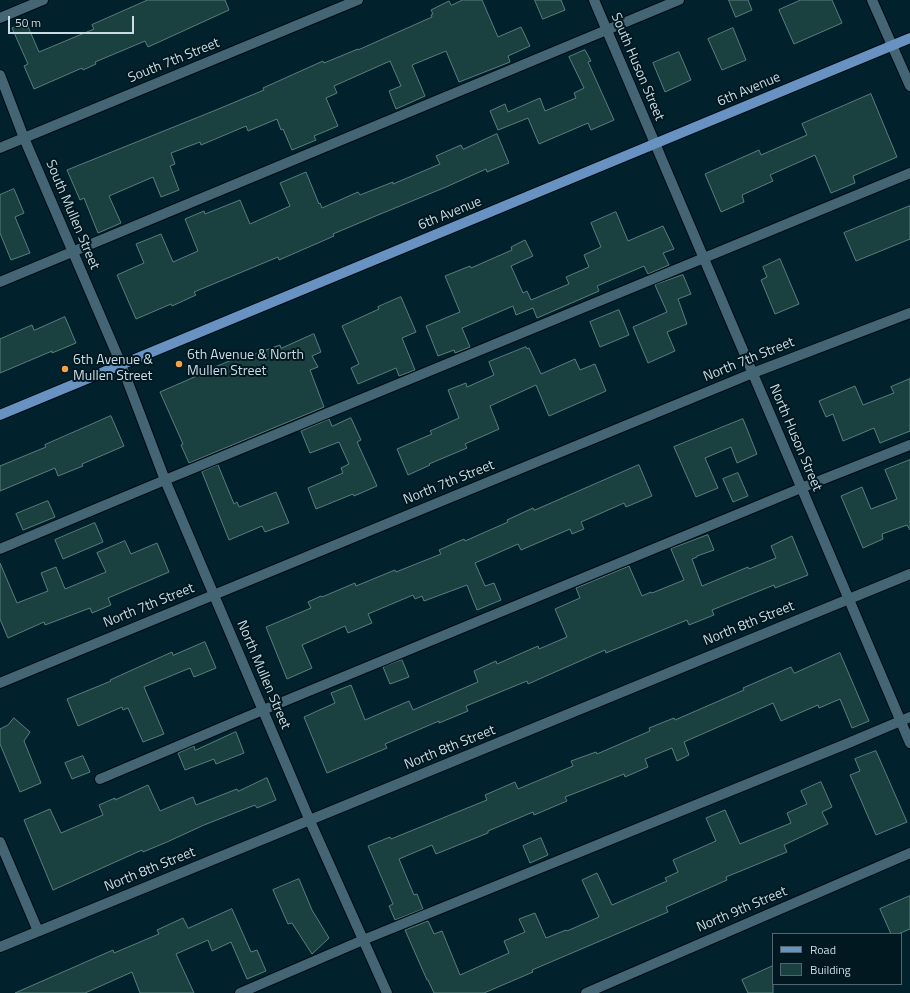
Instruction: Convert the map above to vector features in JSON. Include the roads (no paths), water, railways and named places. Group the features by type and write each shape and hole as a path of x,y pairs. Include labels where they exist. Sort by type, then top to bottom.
{"main road":[{"name":"6th Avenue","path":"0,415 910,38"}],"street":[{"path":"0,18 43,0"},
{"name":"South 7th Street","path":"0,148 358,0"},
{"name":"South Huson Street","path":"594,0 655,144"},
{"path":"0,282 679,0"},
{"path":"872,0 910,86"},
{"name":"South Mullen Street","path":"0,75 24,138 122,364"},
{"name":"North Huson Street","path":"655,144 910,743"},
{"path":"0,549 910,173"},
{"name":"North 7th Street","path":"0,683 753,374 910,312"},
{"name":"North Mullen Street","path":"122,364 165,480 310,821 387,993"},
{"path":"100,779 263,710 801,488 910,445"},
{"name":"North 8th Street","path":"0,947 910,574"},
{"path":"240,993 363,940 910,717"},
{"path":"0,842 38,931"},
{"name":"North 9th Street","path":"586,993 910,853"}],"place":[{"name":"6th Avenue & North Mullen Street","path":"179,364"},
{"name":"6th Avenue & Mullen Street","path":"65,369"}]}
